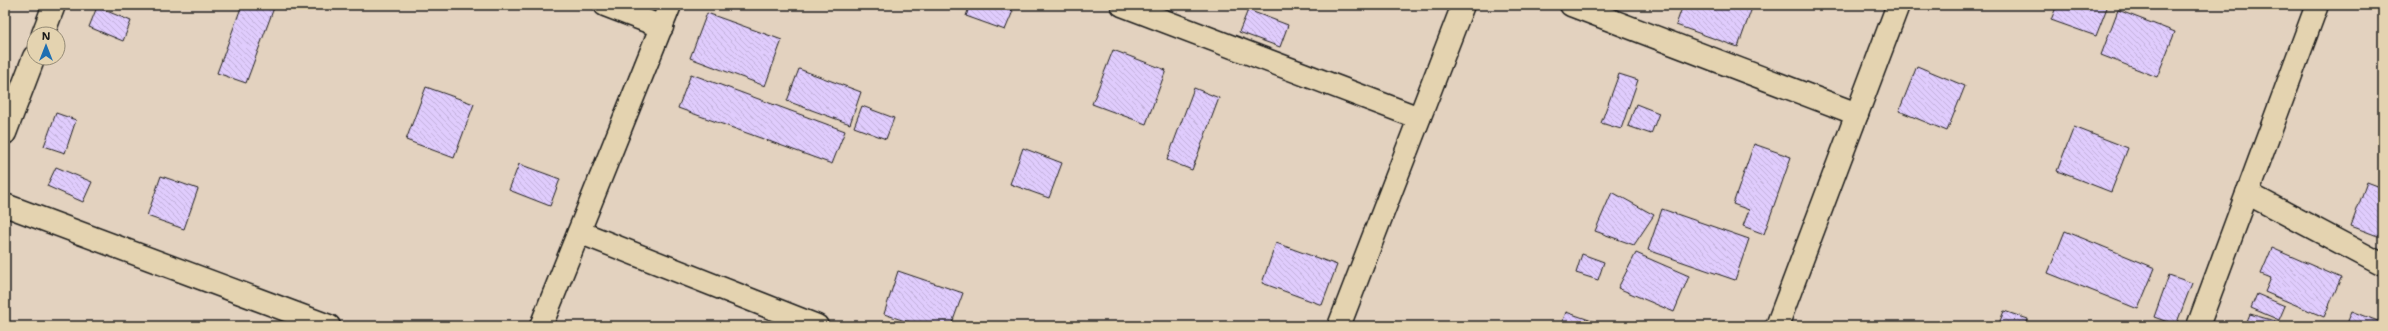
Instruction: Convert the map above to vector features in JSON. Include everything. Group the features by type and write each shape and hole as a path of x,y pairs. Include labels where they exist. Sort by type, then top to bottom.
{"street":[{"path":"46,26 54,5"},
{"path":"605,5 662,27"},
{"path":"541,326 670,5"},
{"path":"1122,5 1419,118"},
{"path":"1339,326 1463,5"},
{"path":"1570,5 1857,114"},
{"path":"1777,326 1898,5"},
{"path":"2198,326 2317,5"},
{"path":"5,133 31,66"},
{"path":"2247,193 2383,264"},
{"path":"5,205 329,326"},
{"path":"579,232 818,326"}],"building":[{"path":"242,5 275,5 246,83 217,73"},
{"path":"970,5 995,5 1013,11 1005,30 966,16"},
{"path":"1683,5 1753,5 1738,47 1676,25"},
{"path":"2057,5 2108,5 2096,36 2051,20"},
{"path":"97,7 131,21 123,41 89,27"},
{"path":"1248,10 1288,25 1280,47 1239,32"},
{"path":"2118,10 2175,32 2157,77 2101,55"},
{"path":"707,13 782,40 765,86 690,58"},
{"path":"1113,50 1166,70 1146,124 1092,104"},
{"path":"1917,66 1965,86 1947,131 1899,111"},
{"path":"799,69 861,92 850,124 787,101"},
{"path":"691,74 845,131 832,164 678,108"},
{"path":"1619,74 1638,80 1621,129 1601,123"},
{"path":"426,87 474,104 454,158 406,140"},
{"path":"1194,88 1219,98 1192,170 1167,160"},
{"path":"1636,104 1659,113 1651,134 1628,126"},
{"path":"862,106 894,118 886,139 854,127"},
{"path":"56,113 76,120 65,153 44,146"},
{"path":"2074,127 2128,148 2111,192 2057,171"},
{"path":"1754,144 1791,157 1764,234 1743,226 1749,210 1733,204"},
{"path":"1023,148 1062,163 1049,198 1010,184"},
{"path":"519,164 560,179 550,206 509,190"},
{"path":"56,167 92,182 83,202 47,186"},
{"path":"161,176 198,189 184,229 147,216"},
{"path":"2367,182 2383,188 2383,238 2351,226"},
{"path":"1612,192 1654,215 1634,245 1595,231"},
{"path":"1662,209 1749,239 1735,280 1648,250"},
{"path":"2065,231 2155,268 2138,309 2048,273"},
{"path":"1276,243 1337,265 1322,305 1262,283"},
{"path":"2272,248 2341,278 2324,317 2265,292 2271,278 2261,274"},
{"path":"1636,253 1689,276 1674,312 1618,288"},
{"path":"1582,254 1604,262 1598,280 1576,273"},
{"path":"898,271 963,293 951,326 920,326 884,314"},
{"path":"2169,275 2192,283 2176,325 2154,317"},
{"path":"2257,294 2285,306 2279,320 2251,308"},
{"path":"2004,311 2028,319 2026,326 1998,326"},
{"path":"2352,311 2383,323 2383,326 2346,326"},
{"path":"1566,312 1601,324 1601,326 1561,326"},
{"path":"2250,314 2292,326 2245,326"}]}
